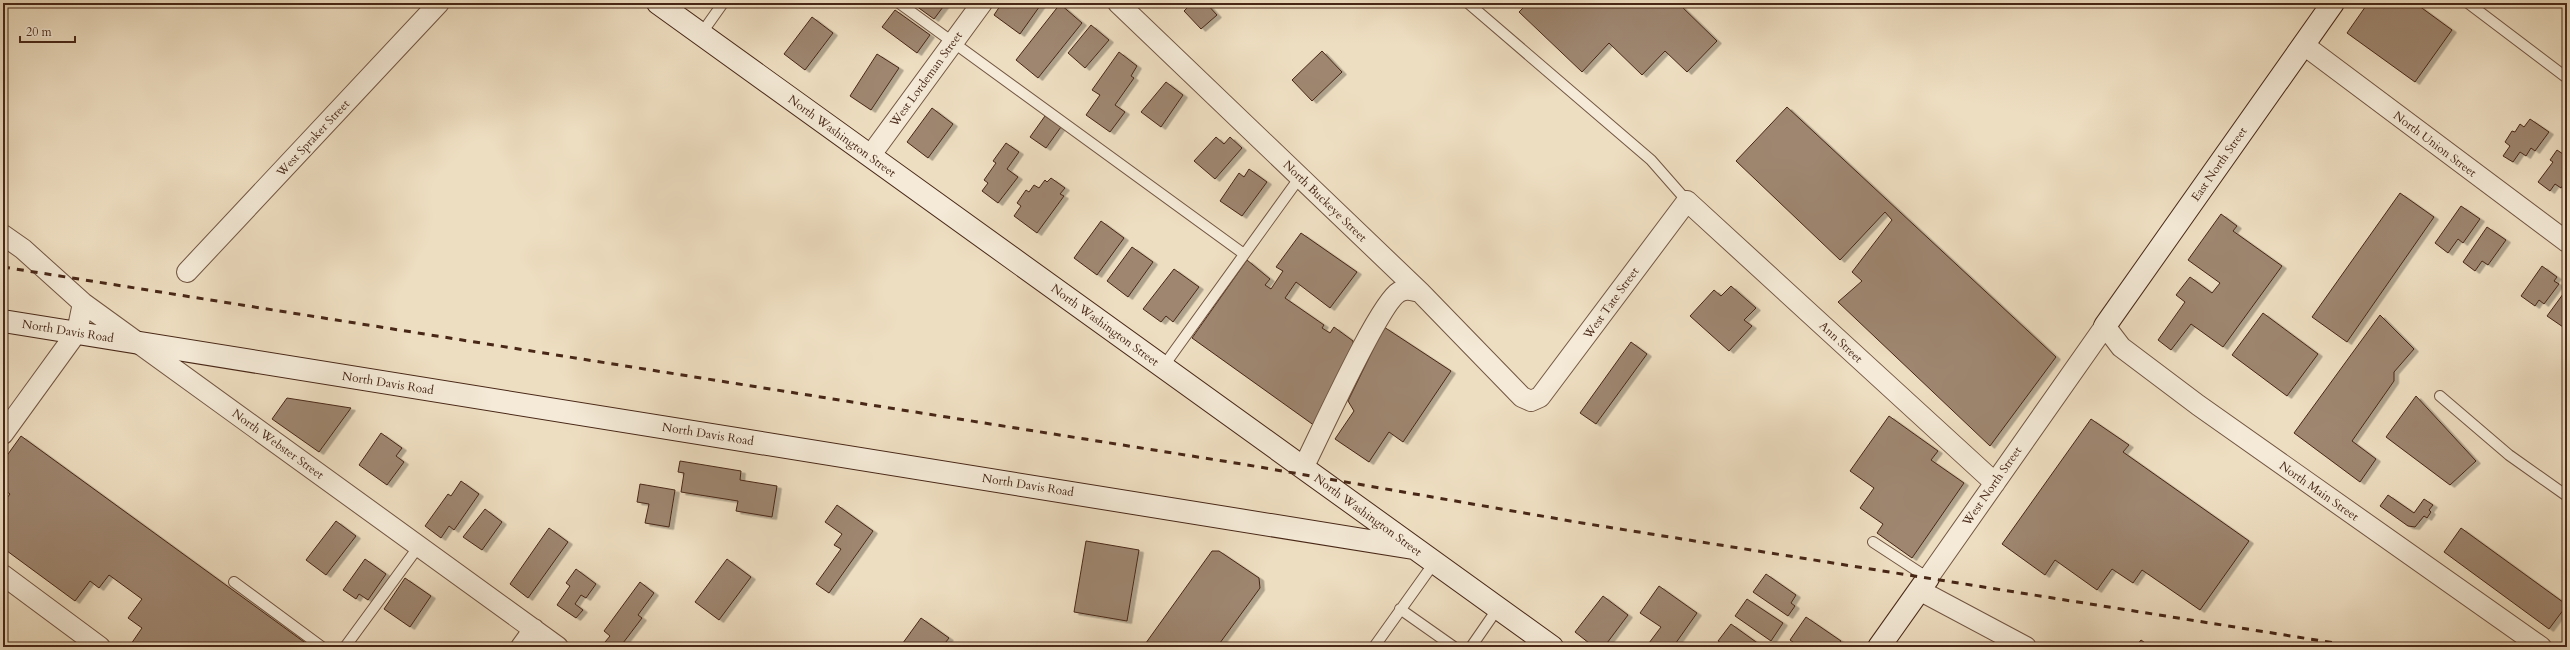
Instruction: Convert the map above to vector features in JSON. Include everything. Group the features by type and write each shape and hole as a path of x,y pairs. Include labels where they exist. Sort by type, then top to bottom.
{"street":[{"name":"West Spraker Street","path":"187,272 439,3"},
{"name":"West Lordeman Street","path":"870,156 982,3"},
{"name":"North Buckeye Street","path":"1118,3 1420,292 1522,397 1531,400"},
{"name":"East North Street","path":"2105,326 2333,3"},
{"name":"North Washington Street","path":"669,6 701,34 1552,647"},
{"name":"North Union Street","path":"2304,45 2567,242"},
{"name":"West Tate Street","path":"1531,400 1540,397 1554,381 1687,201"},
{"name":"Ann Street","path":"1687,201 1995,483"},
{"name":"North Webster Street","path":"3,235 23,249 83,303 558,647"},
{"path":"1303,468 1380,314 1399,292 1409,289 1420,292"},
{"path":"3,434 77,332 83,303"},
{"name":"North Davis Road","path":"3,321 1413,548"},
{"name":"West North Street","path":"1879,647 2105,326"},
{"name":"North Main Street","path":"2105,326 2121,347 2198,405 2541,647"},
{"path":"3,575 100,647"},
{"path":"1923,584 2026,647"},
{"path":"521,647 534,629"}],"lane":[{"path":"701,34 723,3"},
{"path":"899,3 1244,254"},
{"path":"1468,3 1651,160 1687,201"},
{"path":"2468,3 2567,78"},
{"path":"1163,367 1300,177"},
{"path":"2440,396 2509,455 2567,496"},
{"path":"1873,542 1923,584"},
{"path":"345,647 419,546"},
{"path":"1374,647 1434,563"},
{"path":"234,582 322,647"},
{"path":"1471,647 1498,608"},
{"path":"1400,609 1454,647"}],"building":[{"path":"912,3 946,3 934,19"},
{"path":"1002,3 1042,3 1020,34 994,15"},
{"path":"1192,3 1206,3 1217,15 1201,29 1184,11"},
{"path":"1528,3 1678,3 1717,41 1687,72 1665,51 1642,75 1609,43 1582,72 1519,12"},
{"path":"2368,3 2415,3 2452,30 2415,82 2347,33"},
{"path":"1060,4 1082,23 1038,78 1016,60"},
{"path":"895,10 930,35 917,53 882,27"},
{"path":"812,17 833,33 805,70 784,54"},
{"path":"1091,25 1109,40 1085,68 1068,53"},
{"path":"1322,51 1342,72 1312,101 1292,80"},
{"path":"1119,52 1137,66 1131,76 1134,78 1115,105 1125,112 1110,132 1086,115 1100,95 1092,90"},
{"path":"877,54 899,68 871,110 850,96"},
{"path":"1166,82 1183,95 1161,127 1141,112"},
{"path":"1787,107 2056,357 1990,446 1838,302 1862,281 1852,272 1892,220 1885,212 1840,260 1736,161"},
{"path":"932,108 953,124 928,158 907,142"},
{"path":"1045,116 1061,127 1046,148 1030,137"},
{"path":"2530,119 2549,132 2535,151 2531,148 2526,156 2520,152 2513,162 2503,156 2510,146 2505,142 2512,131 2515,132 2520,124 2524,127"},
{"path":"1216,137 1224,144 1230,137 1242,148 1215,179 1194,161"},
{"path":"1006,143 1019,152 1007,169 1018,177 998,203 982,191 988,183 984,180 996,163 993,161"},
{"path":"2557,150 2563,154 2567,150 2567,179 2561,188 2555,184 2550,191 2538,182 2553,162 2550,160"},
{"path":"1249,169 1267,182 1242,216 1220,201 1239,173 1244,177"},
{"path":"1051,178 1065,188 1060,194 1064,196 1037,233 1014,216 1021,206 1017,203 1026,190 1029,192 1034,185 1039,188 1045,180 1047,182"},
{"path":"2400,193 2434,217 2347,342 2312,317"},
{"path":"2461,206 2480,219 2463,243 2458,239 2448,253 2435,243"},
{"path":"2221,214 2237,226 2233,231 2282,266 2223,347 2191,324 2171,350 2158,340 2185,302 2176,295 2190,277 2212,293 2220,283 2188,260"},
{"path":"1101,221 1124,238 1097,275 1074,258"},
{"path":"2487,227 2506,240 2488,265 2482,261 2475,271 2463,262"},
{"path":"1301,233 1357,272 1330,308 1296,282 1285,298 1324,325 1322,328 1330,333 1334,327 1353,341 1354,351 1315,426 1192,338 1247,260 1270,279 1265,285 1271,289 1283,271 1276,267"},
{"path":"1132,247 1153,262 1128,297 1107,281"},
{"path":"2542,266 2557,277 2554,281 2559,284 2544,304 2539,300 2535,306 2521,296"},
{"path":"1174,269 1199,287 1173,322 1166,316 1161,322 1143,309"},
{"path":"1731,286 1756,308 1744,320 1752,326 1729,351 1690,316 1714,290 1721,296"},
{"path":"2566,290 2567,327 2566,329 2547,316"},
{"path":"2263,313 2318,354 2287,396 2232,355"},
{"path":"2380,315 2414,349 2394,372 2394,381 2352,441 2376,459 2360,482 2294,433"},
{"path":"1384,327 1451,371 1403,442 1389,432 1369,462 1335,439 1354,411 1348,401"},
{"path":"1631,342 1647,354 1596,424 1580,413"},
{"path":"2416,396 2476,461 2450,485 2386,437"},
{"path":"287,398 351,408 319,452 272,419"},
{"path":"1889,416 1938,451 1931,460 1964,483 1912,558 1877,533 1883,524 1860,508 1874,488 1850,471"},
{"path":"2091,419 2129,445 2123,452 2249,541 2200,610 2142,570 2133,583 2112,569 2097,590 2055,560 2045,575 2002,544"},
{"path":"381,433 402,448 396,456 404,462 387,485 359,465"},
{"path":"21,436 311,647 135,647 131,644 142,628 128,618 142,599 109,575 99,588 90,581 75,601 3,548 3,503 10,494 3,489 3,461"},
{"path":"680,461 741,471 740,480 777,486 772,517 736,511 738,501 681,492 684,473 678,472"},
{"path":"461,481 479,494 454,530 449,526 441,538 425,526 448,494 451,496"},
{"path":"640,484 675,490 669,527 645,523 649,504 637,502"},
{"path":"2388,495 2414,513 2424,499 2433,505 2429,510 2431,512 2427,518 2424,516 2415,527 2408,526 2380,506"},
{"path":"837,505 873,531 829,593 816,584 841,549 834,545 842,534 825,522"},
{"path":"485,509 502,522 482,550 463,537"},
{"path":"336,521 356,536 326,575 306,560"},
{"path":"549,528 568,542 528,598 510,584"},
{"path":"2461,528 2567,605 2549,629 2444,552"},
{"path":"1086,541 1139,550 1127,621 1074,612"},
{"path":"1212,551 1219,551 1259,578 1260,588 1217,647 1143,647"},
{"path":"365,559 386,574 368,600 359,594 356,599 343,590"},
{"path":"727,559 751,577 719,620 695,602"},
{"path":"576,569 596,584 586,598 581,595 575,604 583,610 576,618 557,605 570,586 566,583"},
{"path":"1766,574 1796,595 1791,603 1795,606 1788,616 1753,592"},
{"path":"405,578 431,596 410,627 384,609"},
{"path":"640,582 654,593 638,615 642,618 620,647 612,647 605,642 610,636 604,631"},
{"path":"1659,586 1697,613 1673,647 1646,647 1661,627 1640,613"},
{"path":"1603,596 1628,615 1604,647 1594,647 1575,632"},
{"path":"1747,599 1783,623 1771,641 1735,616"},
{"path":"1806,617 1841,641 1836,647 1800,647 1790,640"},
{"path":"921,618 949,638 942,647 900,647"},
{"path":"1731,624 1763,647 1727,647 1718,641"},
{"path":"2141,640 2151,647 2135,647"},
{"path":"663,642 670,647 659,647"}],"railway":[{"path":"3,267 1242,464 1582,523 2360,647"}]}
